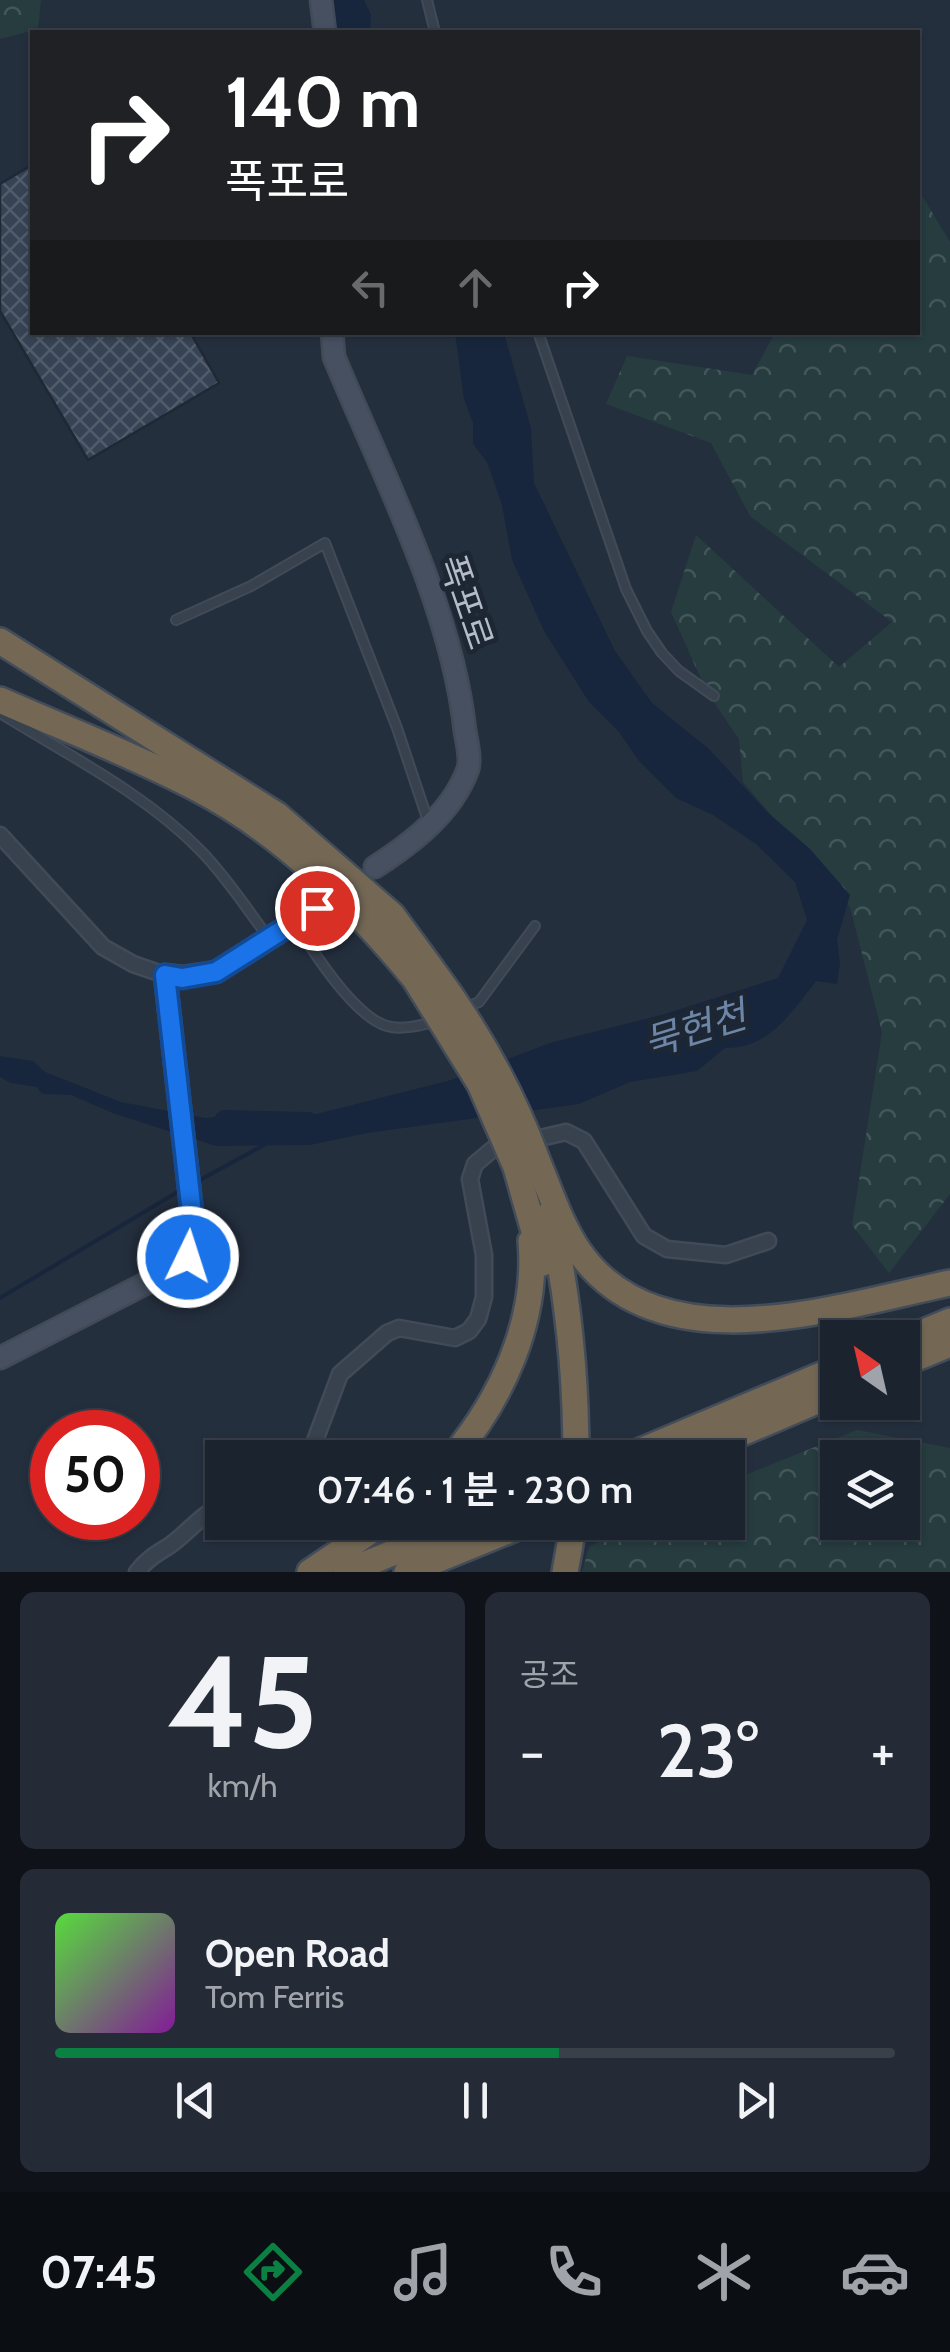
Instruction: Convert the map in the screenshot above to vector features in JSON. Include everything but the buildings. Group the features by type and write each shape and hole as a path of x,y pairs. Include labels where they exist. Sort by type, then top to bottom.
{"highway":[{"path":"0,641 290,824 392,915 423,973"},
{"path":"2,706 200,790 281,843 423,973 486,1047 524,1124 532,1258 530,1295 520,1338 500,1386 467,1440"},
{"path":"526,1163 591,1266 627,1295 671,1314 755,1320 802,1314 950,1282"},
{"path":"526,1163 552,1226 566,1312 576,1440"},
{"path":"528,1206 540,1242 556,1332 558,1440"},
{"path":"920,1334 950,1321"},
{"path":"920,1356 950,1344"},
{"path":"667,1440 820,1376"},
{"path":"725,1440 820,1400"},
{"path":"310,1572 357,1540"},
{"path":"346,1572 424,1540"},
{"path":"406,1572 485,1540"},
{"path":"551,1572 554,1540"},
{"path":"566,1572 571,1540"}],"main road":[{"path":"320,0 325,30"},
{"name":"폭포로","path":"332,335 334,357 434,600 461,691 469,766 444,811 410,844 375,867"},
{"path":"0,1358 168,1272 194,1249 165,975 182,978 216,972 317,908"}],"street":[{"path":"0,835 103,946 133,964 165,975"},
{"path":"315,1440 340,1374 387,1333 399,1328 455,1338 469,1332 478,1320 484,1297 484,1255 470,1179 474,1164 493,1148 566,1132 584,1142 644,1236 667,1249 726,1255 768,1241"},
{"path":"137,1572 150,1555 170,1545 205,1514"}],"lane":[{"path":"427,0 435,30"},
{"path":"539,335 626,589 662,653 679,671 714,696"},
{"path":"176,620 252,586 325,543 397,728 429,826"},
{"path":"2,706 141,800 184,835 214,866 268,937"},
{"path":"294,922 314,954 370,1018 390,1028 426,1024 479,1002 535,926"}],"green space":[{"path":"0,0 41,0 38,29 0,39"},
{"path":"920,192 950,242 950,1194 889,1273 852,1225 882,1032 850,907 743,782 739,739 707,692 671,612 696,535 839,667 892,622 750,516 711,443 606,404 627,356 752,375 774,335 920,335"},
{"path":"857,1430 909,1440 832,1440"},
{"path":"920,1442 950,1448 950,1572 582,1572 589,1547 602,1540 745,1540 745,1475 820,1445 820,1540 920,1540"}],"water":[{"path":"332,0 364,0 371,15 370,30 337,30"},
{"path":"455,335 505,335 531,428 534,483 615,651 652,703 709,749 767,812 810,849 850,895 837,940 837,984 816,981 788,1017 767,1036 741,1047 725,1048 697,1071 630,1082 579,1104 367,1133 310,1145 216,1146 115,1114 71,1095 42,1094 37,1087 0,1077 0,1056 33,1061 45,1072 121,1102 205,1118 226,1116 273,1125 451,1080 550,1043 665,1014 778,978 807,920 795,882 756,844 713,815 676,798 589,702 544,631 512,560 502,505 487,462 473,444 473,423 464,399"}],"waterway":[{"name":"묵현천","path":"225,1121 308,1123"},
{"path":"198,1181 264,1145"},
{"path":"0,1298 181,1190"}],"route":[{"path":"188,1257 195,1240 172,1064 165,975 182,978 216,972 317,908"}]}
